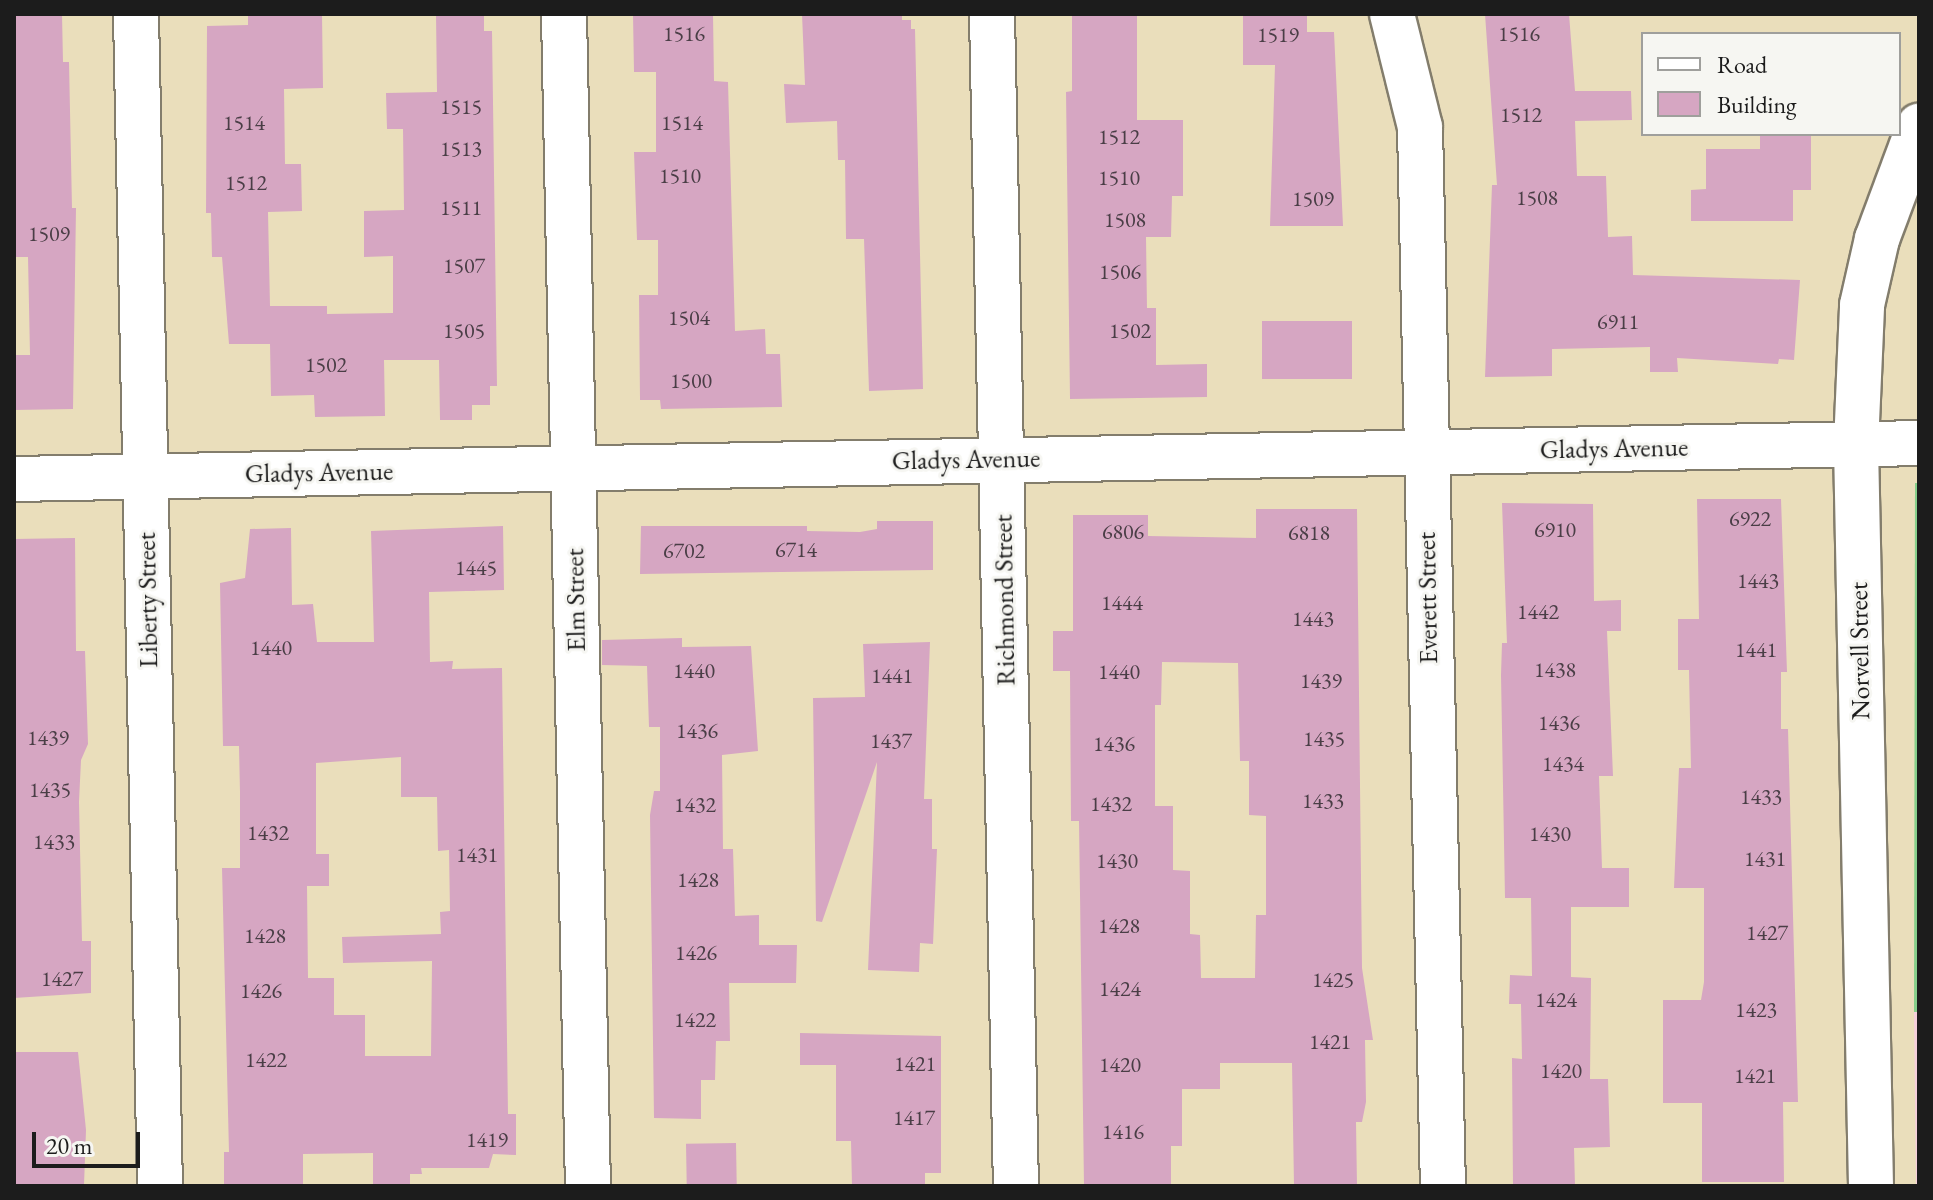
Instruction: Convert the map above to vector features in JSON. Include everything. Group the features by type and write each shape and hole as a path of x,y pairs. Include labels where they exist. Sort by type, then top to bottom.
{"street":[{"name":"Liberty Street","path":"136,14 160,1186"},
{"name":"Elm Street","path":"564,14 588,1186"},
{"name":"Richmond Street","path":"992,14 1016,1186"},
{"name":"Everett Street","path":"1392,14 1420,127 1424,452 1443,1186"},
{"name":"Norvell Street","path":"1871,1186 1856,445 1862,305 1877,239 1919,126"},
{"name":"Gladys Avenue","path":"14,479 1919,443"}],"shaded area":[{"path":"1914,1012 1919,1012 1919,1186 1916,1186"}],"green space":[{"path":"1915,483 1919,483 1919,1012 1914,1012"}],"building":[{"path":"14,14 62,14 63,62 69,62 72,208 76,208 73,409 14,410 14,355 30,355 28,257 14,257"},
{"path":"322,14 323,88 284,89 285,164 301,164 302,211 268,212 270,306 327,306 327,314 393,313 393,256 364,257 364,211 404,210 403,129 387,129 386,93 437,92 436,14 484,14 484,31 492,31 497,386 490,386 490,405 472,405 472,420 440,420 439,360 384,360 385,416 315,417 314,395 271,396 270,344 229,344 222,257 212,257 211,213 206,213 207,26 248,25 248,15"},
{"path":"633,14 713,14 714,81 728,82 735,331 765,329 766,354 780,354 782,407 661,409 660,400 640,400 639,295 658,295 658,240 637,240 634,152 656,152 656,72 634,72"},
{"path":"802,14 902,14 902,20 911,20 911,29 915,29 923,389 869,391 864,239 846,239 845,160 838,160 837,121 786,123 784,84 805,85"},
{"path":"1072,14 1137,14 1137,120 1183,120 1183,196 1172,196 1171,237 1146,237 1147,308 1156,308 1156,365 1207,364 1207,397 1070,399 1066,92 1072,91"},
{"path":"1243,14 1307,14 1307,32 1334,32 1343,226 1270,226 1275,65 1243,65"},
{"path":"1485,14 1569,14 1575,91 1631,91 1632,120 1575,121 1577,176 1606,176 1608,237 1632,236 1633,275 1800,280 1794,360 1779,359 1778,364 1677,358 1678,372 1650,372 1650,347 1552,349 1552,376 1485,377 1492,185 1497,185"},
{"path":"1760,136 1811,136 1811,190 1793,190 1793,221 1691,221 1691,190 1706,189 1706,149 1760,149"},
{"path":"1262,321 1352,321 1352,379 1262,379"},
{"path":"1697,499 1781,499 1787,672 1781,672 1781,729 1788,729 1798,1102 1783,1102 1784,1182 1702,1182 1702,1103 1663,1103 1663,1000 1701,1000 1704,982 1704,888 1674,888 1679,768 1691,768 1689,670 1678,670 1678,619 1699,619"},
{"path":"1502,503 1593,504 1594,601 1621,600 1621,631 1607,631 1613,776 1599,776 1602,868 1629,868 1629,907 1571,907 1571,977 1591,978 1590,1079 1608,1079 1610,1147 1574,1148 1575,1186 1513,1186 1512,1058 1522,1059 1521,1004 1509,1004 1510,975 1532,976 1531,898 1505,898 1501,675 1502,643 1507,643"},
{"path":"1256,509 1357,509 1362,968 1373,1040 1365,1040 1366,1102 1362,1122 1356,1122 1357,1186 1294,1186 1292,1063 1220,1063 1220,1089 1182,1089 1182,1146 1171,1146 1171,1186 1084,1186 1079,821 1071,821 1070,671 1053,671 1053,631 1073,631 1073,515 1148,515 1148,536 1256,538","holes":["1162,662 1238,663 1240,761 1249,761 1249,815 1266,816 1266,915 1256,915 1255,978 1201,978 1200,935 1190,934 1190,871 1173,870 1173,806 1155,806 1155,705 1161,705"]},
{"path":"877,521 933,521 933,570 640,574 641,526 807,526 807,531 860,532 877,529"},
{"path":"503,526 504,590 429,592 430,662 453,661 452,669 502,668 508,1114 516,1114 516,1155 493,1154 489,1168 421,1168 422,1174 410,1174 410,1186 373,1186 373,1153 303,1154 303,1186 224,1186 224,1152 229,1152 222,868 240,868 240,792 239,746 223,746 220,583 245,578 250,529 291,528 292,605 313,604 317,642 374,642 371,531","holes":["401,757 401,797 437,797 438,851 449,850 450,911 440,912 441,934 342,937 343,963 432,961 431,1056 365,1056 365,1015 334,1015 334,978 308,978 307,886 329,886 329,854 316,854 316,763"]},
{"path":"75,538 76,651 85,651 88,744 81,760 79,802 82,941 91,941 91,993 14,998 14,539"},
{"path":"682,638 682,647 751,646 758,751 722,755 723,849 733,849 735,916 759,915 759,945 797,945 796,983 729,983 730,1041 716,1041 715,1080 701,1080 701,1119 654,1118 650,815 654,791 660,791 660,727 649,727 647,666 602,665 602,640"},
{"path":"930,642 924,799 932,799 932,849 937,849 933,944 920,943 919,972 868,970 877,762 822,922 816,921 813,698 865,697 863,644"},
{"path":"800,1033 941,1036 941,1173 925,1173 925,1186 852,1186 851,1141 836,1141 836,1065 800,1065"},
{"path":"14,1052 78,1052 86,1130 84,1185 14,1185"},
{"path":"736,1143 737,1186 687,1186 686,1144"}]}
